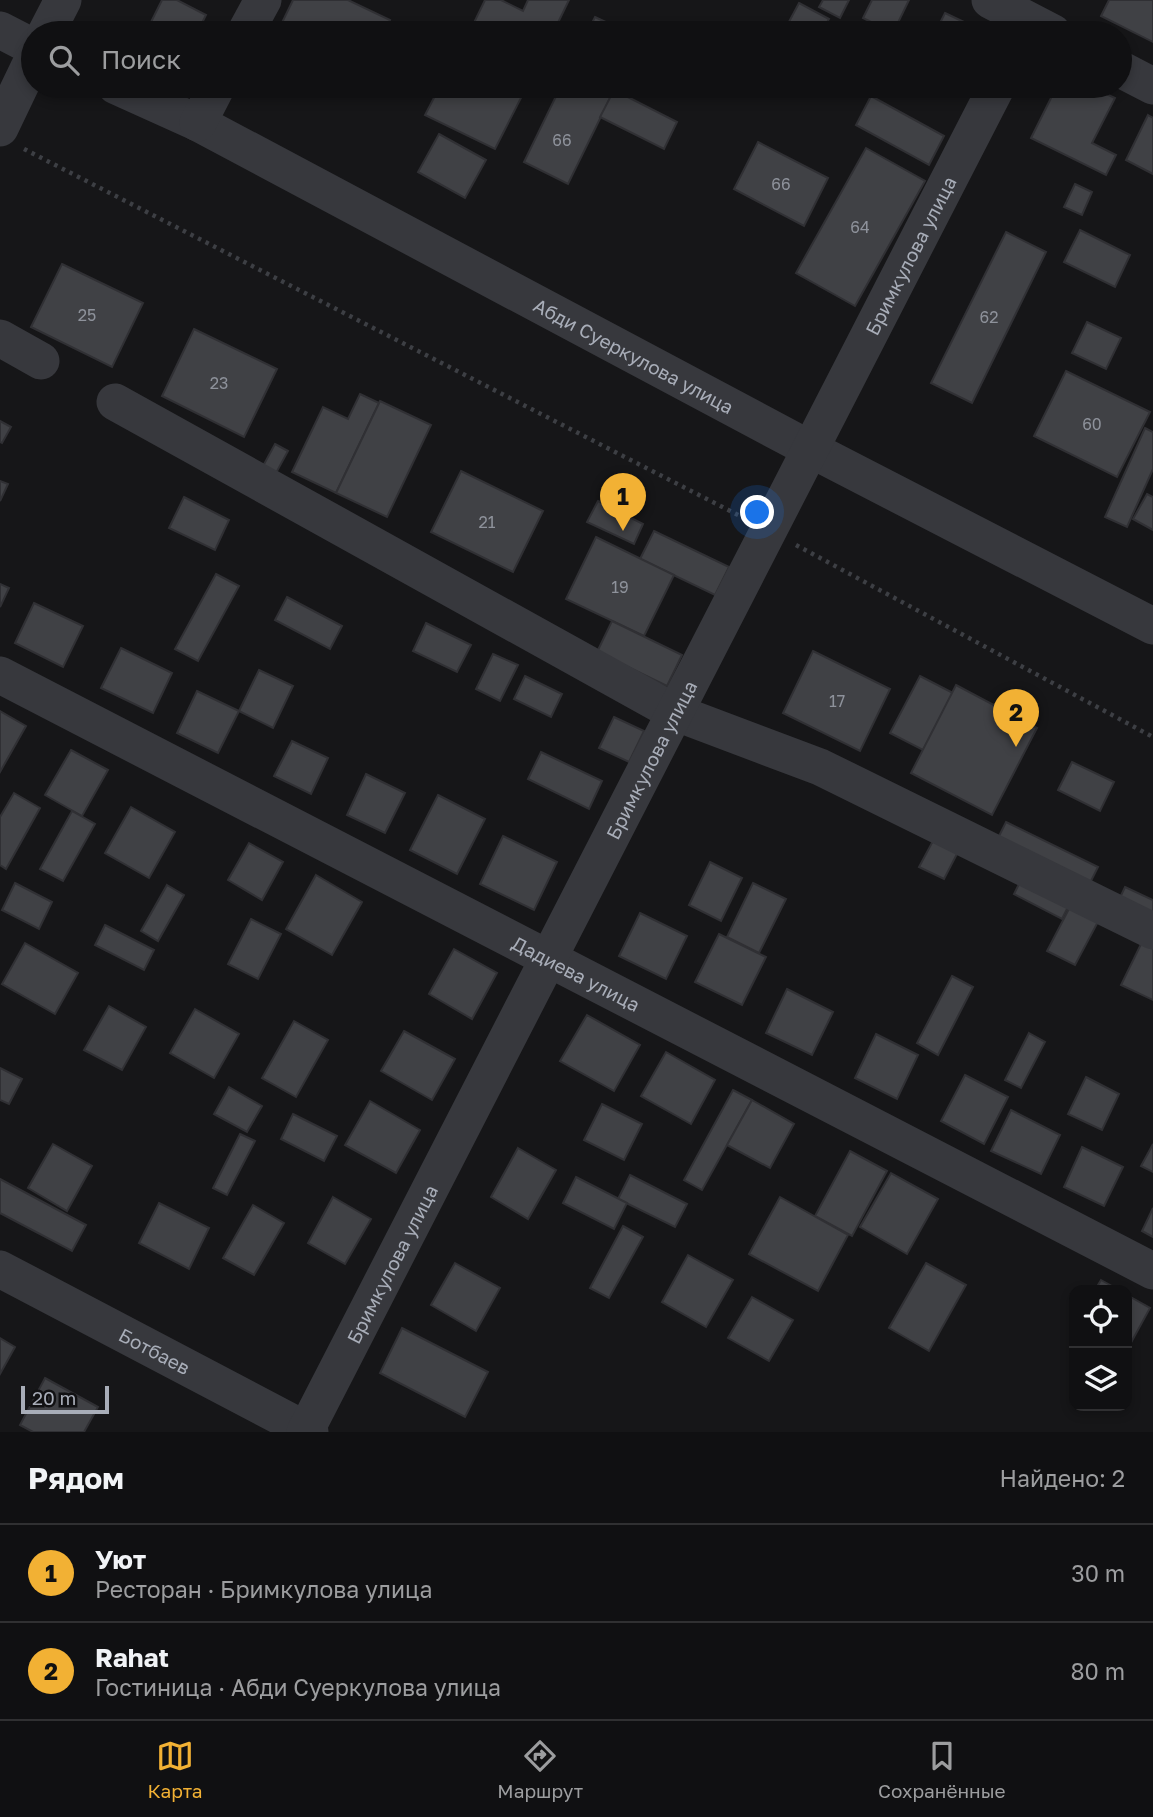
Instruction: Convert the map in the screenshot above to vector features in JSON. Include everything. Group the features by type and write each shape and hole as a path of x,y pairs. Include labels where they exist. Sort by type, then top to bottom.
{"street":[{"path":"52,21 63,0"},
{"path":"252,21 263,0"},
{"path":"990,0 1036,21"},
{"path":"0,30 21,41"},
{"path":"1132,75 1153,86"},
{"path":"6,135 21,93"},
{"name":"Абди Суеркулова улица","path":"143,98 198,123 810,449 1153,625"},
{"path":"198,123 211,98"},
{"name":"Бримкулова улица","path":"307,1431 674,712 992,98"},
{"path":"0,338 41,361"},
{"path":"115,401 674,712 820,767 1153,931"},
{"name":"Дадиева улица","path":"0,675 1153,1271"},
{"name":"Ботбаев","path":"0,1269 307,1431"}],"path":[{"path":"6,135 768,530 1153,737"}],"building":[{"path":"162,0 177,0 206,15 203,21 152,21"},
{"path":"293,0 348,0 390,20 390,21 283,21"},
{"path":"485,0 501,0 523,11 528,0 569,0 559,21 475,21"},
{"path":"823,0 849,0 840,18 819,7"},
{"path":"872,0 909,0 899,21 869,21 863,18"},
{"path":"1109,0 1153,0 1153,42 1132,32 1132,21 1111,21 1101,16"},
{"path":"799,3 829,19 828,21 789,21"},
{"path":"945,13 962,21 941,21"},
{"path":"434,98 521,98 495,149 425,115"},
{"path":"555,98 610,98 568,184 524,162"},
{"path":"610,98 630,98 677,122 664,149 600,117"},
{"path":"870,98 875,98 944,136 929,165 856,125"},
{"path":"1051,98 1115,98 1092,143 1116,155 1106,175 1031,138"},
{"path":"1148,115 1153,118 1153,174 1126,160"},
{"path":"439,134 486,160 465,198 418,172"},
{"path":"758,142 828,178 804,226 734,189"},
{"path":"866,148 925,181 855,306 796,273"},
{"path":"1075,184 1092,192 1082,215 1064,207"},
{"path":"1080,230 1130,255 1115,287 1064,262"},
{"path":"1006,232 1046,252 972,403 931,383"},
{"path":"62,264 143,303 112,367 31,327"},
{"path":"1087,322 1121,338 1106,369 1072,353"},
{"path":"194,329 277,369 244,437 162,396"},
{"path":"1066,371 1150,412 1117,477 1034,436"},
{"path":"360,394 379,403 336,493 292,472 323,407 348,419"},
{"path":"380,401 431,425 387,517 336,493"},
{"path":"0,421 11,427 2,443 0,442"},
{"path":"1145,428 1153,432 1153,469 1127,527 1105,517"},
{"path":"275,444 288,451 276,473 263,466"},
{"path":"461,471 543,511 513,572 431,532"},
{"path":"0,481 8,484 0,501"},
{"path":"1147,494 1153,497 1153,530 1133,519"},
{"path":"184,497 229,520 215,550 169,528"},
{"path":"598,501 643,524 634,544 587,522"},
{"path":"654,531 729,567 715,595 640,559"},
{"path":"596,537 674,575 644,636 566,599"},
{"path":"216,574 239,586 198,661 175,649"},
{"path":"0,584 9,588 0,607"},
{"path":"287,597 342,626 330,649 275,620"},
{"path":"34,603 83,626 63,667 15,643"},
{"path":"612,621 682,655 667,686 597,652"},
{"path":"426,623 471,645 457,672 413,651"},
{"path":"121,648 172,673 153,713 101,688"},
{"path":"813,651 890,689 860,751 783,713"},
{"path":"493,654 518,665 500,701 476,689"},
{"path":"259,670 293,686 273,728 239,711"},
{"path":"525,676 562,694 551,717 514,699"},
{"path":"920,676 953,693 923,750 890,733"},
{"path":"956,685 1037,728 992,815 911,773"},
{"path":"197,691 239,711 218,753 177,733"},
{"path":"0,711 26,726 0,772"},
{"path":"614,717 644,731 629,762 599,748"},
{"path":"292,741 328,758 311,794 274,776"},
{"path":"71,750 108,770 82,816 45,795"},
{"path":"541,752 602,781 589,809 528,779"},
{"path":"1072,762 1114,782 1100,811 1058,790"},
{"path":"366,774 405,793 385,833 347,815"},
{"path":"14,793 40,808 6,869 0,865 0,817"},
{"path":"438,795 485,819 457,874 410,850"},
{"path":"131,807 175,832 149,878 105,853"},
{"path":"72,811 95,824 63,881 40,869"},
{"path":"1006,822 1098,867 1085,893 993,848"},
{"path":"503,836 557,862 534,910 480,884"},
{"path":"934,839 958,852 944,879 919,867"},
{"path":"249,843 283,862 262,900 228,880"},
{"path":"710,862 742,878 721,921 689,905"},
{"path":"316,875 362,902 332,955 286,929"},
{"path":"1023,876 1071,901 1062,919 1014,894"},
{"path":"15,883 52,902 39,929 2,910"},
{"path":"753,883 786,899 759,953 727,937"},
{"path":"167,885 184,895 158,941 141,931"},
{"path":"1125,887 1153,900 1153,921 1117,904"},
{"path":"1072,903 1100,918 1075,965 1047,951"},
{"path":"640,913 687,936 666,979 619,956"},
{"path":"251,919 281,934 258,979 228,964"},
{"path":"105,925 154,950 144,970 95,945"},
{"path":"719,934 766,957 742,1005 695,982"},
{"path":"1142,942 1153,947 1153,1000 1121,985"},
{"path":"25,943 78,973 55,1014 2,984"},
{"path":"454,949 497,973 472,1019 429,994"},
{"path":"952,976 973,987 938,1055 917,1043"},
{"path":"787,989 833,1012 812,1055 766,1033"},
{"path":"109,1006 146,1027 122,1070 84,1050"},
{"path":"195,1009 239,1034 214,1078 170,1053"},
{"path":"587,1015 640,1045 614,1091 560,1061"},
{"path":"294,1021 328,1040 296,1097 262,1078"},
{"path":"404,1031 455,1059 432,1100 381,1071"},
{"path":"1029,1033 1045,1042 1021,1088 1005,1080"},
{"path":"876,1034 918,1055 897,1099 855,1078"},
{"path":"666,1052 715,1080 691,1124 641,1096"},
{"path":"0,1068 22,1079 9,1104 0,1100"},
{"path":"965,1075 1008,1097 984,1144 941,1121"},
{"path":"1086,1077 1119,1094 1102,1130 1068,1114"},
{"path":"229,1087 262,1106 247,1132 214,1114"},
{"path":"733,1090 752,1100 702,1190 684,1180"},
{"path":"752,1100 794,1124 770,1168 727,1145"},
{"path":"370,1101 420,1130 396,1173 345,1145"},
{"path":"602,1104 642,1124 624,1160 584,1140"},
{"path":"1011,1110 1060,1135 1041,1174 991,1151"},
{"path":"293,1114 337,1136 324,1161 281,1139"},
{"path":"240,1134 255,1141 227,1195 213,1188"},
{"path":"53,1144 92,1166 67,1211 28,1188"},
{"path":"1153,1144 1153,1172 1141,1166"},
{"path":"1082,1147 1123,1167 1104,1206 1064,1187"},
{"path":"518,1148 556,1170 528,1219 491,1197"},
{"path":"850,1151 887,1171 852,1236 815,1216"},
{"path":"891,1173 938,1199 907,1254 860,1227"},
{"path":"630,1175 687,1204 675,1227 618,1199"},
{"path":"576,1177 627,1203 614,1229 563,1203"},
{"path":"0,1179 86,1225 72,1251 0,1213"},
{"path":"333,1197 371,1219 345,1264 308,1243"},
{"path":"780,1197 848,1235 818,1291 749,1254"},
{"path":"159,1203 209,1228 189,1269 139,1243"},
{"path":"253,1205 284,1223 254,1275 223,1258"},
{"path":"1153,1208 1153,1237 1142,1231"},
{"path":"623,1226 643,1237 609,1298 590,1288"},
{"path":"688,1255 733,1280 706,1327 662,1302"},
{"path":"455,1263 500,1288 476,1331 431,1305"},
{"path":"926,1263 966,1285 929,1351 889,1328"},
{"path":"752,1297 793,1320 769,1361 728,1338"},
{"path":"1132,1298 1150,1308 1132,1341"},
{"path":"402,1328 488,1372 465,1417 380,1373"},
{"path":"0,1338 15,1347 0,1374"},
{"path":"45,1378 98,1407 84,1432 33,1432 20,1425"}],"place":[{"name":"Уют","path":"623,531"},
{"name":"Rahat","path":"1016,747"}]}
